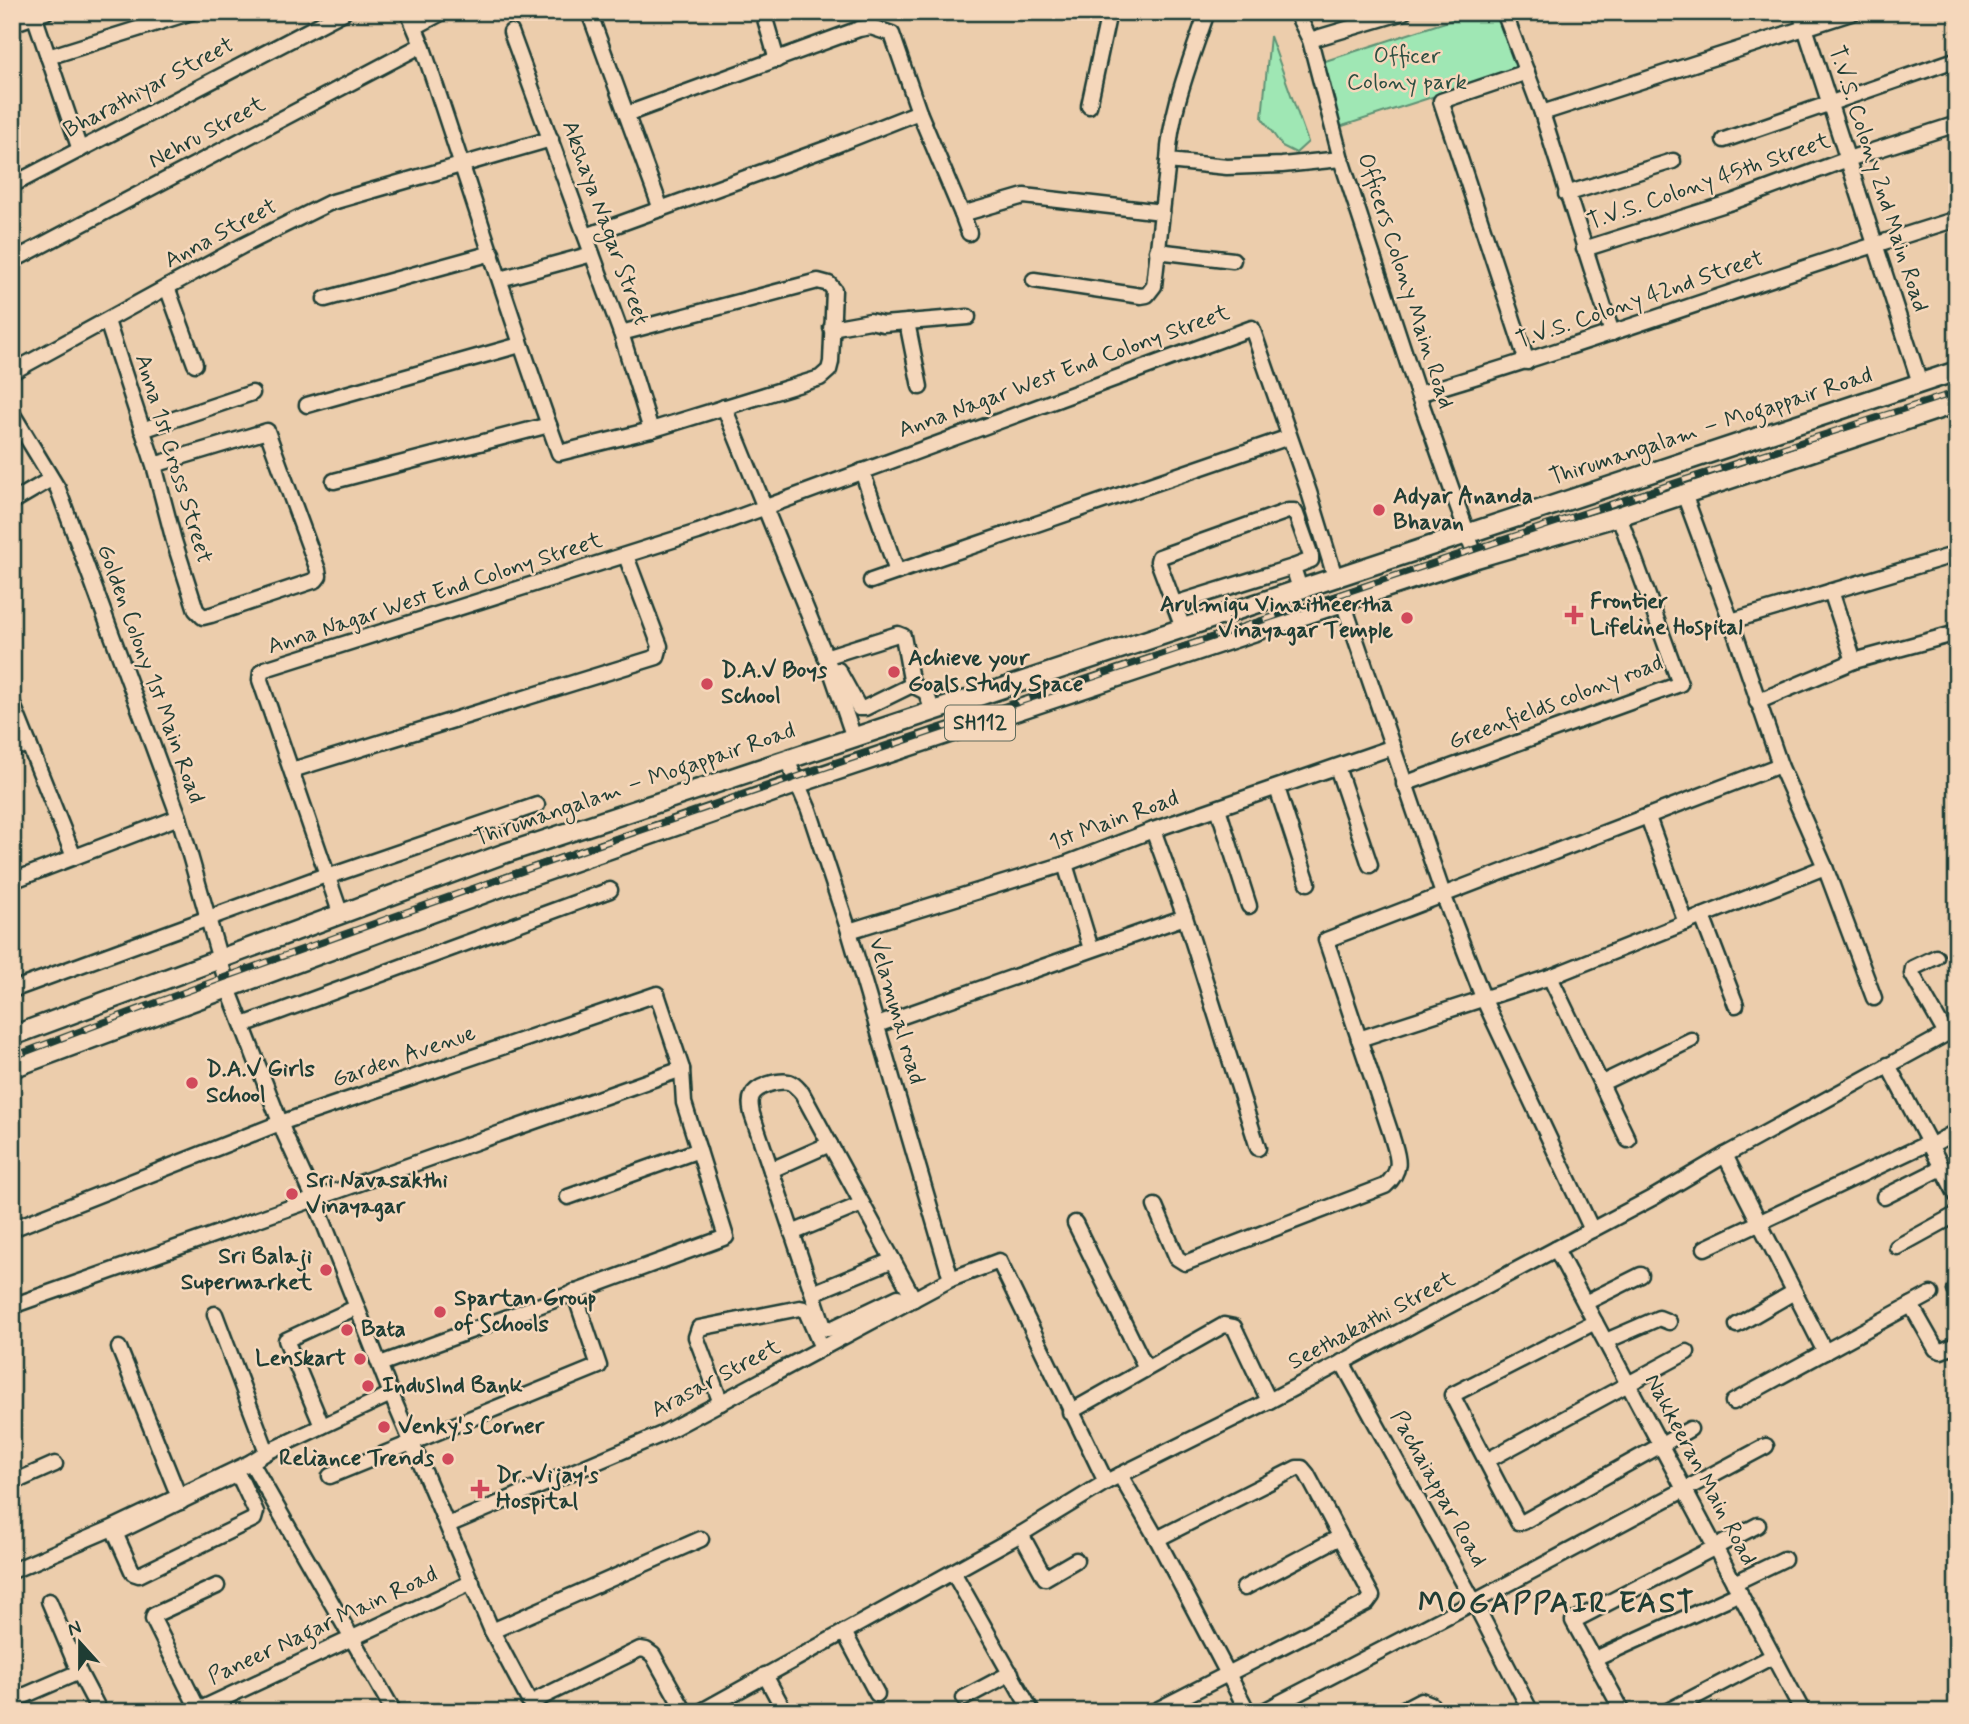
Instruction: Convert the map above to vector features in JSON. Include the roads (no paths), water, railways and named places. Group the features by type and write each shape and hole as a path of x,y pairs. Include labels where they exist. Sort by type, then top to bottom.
{"main road":[{"name":"Thirumangalam – Mogappair Road","path":"12,1036 503,854 1957,371"},
{"name":"SH112","path":"12,1068 512,883 799,783 1476,558 1619,516 1957,403"}],"street":[{"path":"48,57 192,12"},
{"name":"Bharathiyar Street","path":"13,182 80,150 344,12"},
{"path":"408,12 463,165 520,345 559,453 651,430 820,378 829,370 831,362 834,290 829,284 818,281 621,333"},
{"path":"415,27 443,12"},
{"path":"589,12 661,209"},
{"path":"763,12 777,60"},
{"path":"1089,106 1109,12"},
{"path":"1034,280 1141,296 1147,295 1154,286 1169,142 1179,98 1207,12"},
{"name":"Officers Colony Main Road","path":"1296,12 1310,40 1341,159 1418,394 1476,558"},
{"path":"1310,40 1404,12"},
{"path":"1504,12 1542,113 1612,334"},
{"name":"T.V.S. Colony 2nd Main Road","path":"1800,12 1920,383"},
{"path":"1542,113 1854,12"},
{"path":"12,24 38,14 48,57 80,150"},
{"path":"627,114 859,29 880,29 892,34 919,112 969,233"},
{"name":"Akshaya Nagar Street","path":"511,32 621,333 651,430"},
{"name":"Nehru Street","path":"12,261 422,46"},
{"path":"1724,140 1952,61"},
{"path":"1527,72 1441,101 1527,362"},
{"path":"586,236 919,112"},
{"name":"T.V.S. Colony 45th Street","path":"1584,249 1732,202 1848,159 1957,124"},
{"name":"Anna Street","path":"12,372 242,246 329,203 551,139"},
{"path":"1168,161 1227,167 1341,159"},
{"path":"1566,194 1673,161"},
{"path":"962,214 1024,196 1162,212"},
{"name":"T.V.S. Colony 42nd Street","path":"1418,394 1527,362 1875,244 1957,219"},
{"path":"1157,251 1233,260"},
{"path":"325,299 492,253"},
{"path":"500,279 592,254"},
{"path":"167,287 195,364"},
{"path":"831,328 870,321 883,324 968,317"},
{"name":"Anna 1st Cross Street","path":"107,321 154,466 196,610 204,617 312,583 319,576 267,431 154,466"},
{"path":"907,322 920,387"},
{"name":"Anna Nagar West End Colony Street","path":"341,915 260,680 261,672 265,669 698,532 1252,328 1309,492 1335,578"},
{"path":"307,405 520,345"},
{"path":"142,430 252,393"},
{"path":"724,407 827,656 854,738"},
{"name":"Golden Colony 1st Main Road","path":"12,413 58,489 179,817 228,988 280,1123 314,1198 391,1394 492,1631 533,1707"},
{"path":"334,481 549,425"},
{"path":"871,581 1289,437"},
{"path":"862,471 897,572"},
{"path":"12,502 51,479"},
{"path":"1684,494 1780,765 1825,867 1874,998"},
{"path":"1174,604 1311,560 1294,511 1159,557 1158,561 1174,604 1183,628"},
{"name":"Greenfields colony road","path":"1404,784 1680,684 1619,516"},
{"path":"1731,621 1957,554"},
{"path":"292,770 657,657 660,646 626,556"},
{"path":"1293,567 1300,589"},
{"path":"1831,591 1854,661"},
{"path":"1343,602 1444,897 1484,1000 1592,1230"},
{"path":"1757,702 1854,661 1957,633"},
{"path":"827,656 898,634 903,636 912,685"},
{"path":"827,656 859,708 865,708 912,685"},
{"path":"912,685 926,692 933,712"},
{"path":"12,702 74,857"},
{"path":"12,749 29,744"},
{"name":"1st Main Road","path":"849,932 1065,864 1153,830 1393,747"},
{"name":"Velammal road","path":"787,760 799,783 849,932 951,1279"},
{"path":"1155,1206 1177,1258 1185,1264 1385,1186 1397,1173 1398,1163 1326,940 1444,897 1780,765"},
{"path":"1337,767 1370,865"},
{"path":"1277,788 1308,883"},
{"path":"12,990 327,876 537,805"},
{"path":"1218,808 1250,906"},
{"path":"12,881 179,817"},
{"path":"1648,817 1686,923"},
{"path":"1153,830 1185,917 1258,1148"},
{"path":"1065,864 1091,949"},
{"path":"1359,1039 1550,977 1825,867"},
{"path":"243,1025 610,890"},
{"path":"1702,916 1736,1005"},
{"path":"877,1025 1185,917"},
{"path":"1936,957 1913,968 1912,974 1951,1031"},
{"path":"1550,977 1628,1140"},
{"name":"Garden Avenue","path":"12,1229 280,1123 657,994 682,1069"},
{"name":"Seethakathi Street","path":"700,1712 1021,1534 1106,1482 1269,1401 1654,1197 1951,1031"},
{"path":"1602,1083 1690,1040"},
{"path":"1888,1065 1957,1196"},
{"path":"12,1306 682,1069 684,1103 726,1237 380,1364"},
{"path":"786,1081 795,1085 830,1144 912,1296 827,1329 823,1324 771,1170 750,1100 754,1092 773,1083 786,1081"},
{"path":"1705,1248 1957,1131"},
{"path":"771,1170 830,1144"},
{"path":"568,1197 699,1150"},
{"path":"1725,1155 1825,1352"},
{"path":"1884,1197 1942,1168"},
{"path":"793,1233 862,1204"},
{"path":"1897,1247 1957,1214"},
{"path":"1075,1223 1146,1368"},
{"name":"Nakkeeran Main Road","path":"1556,1249 1803,1712"},
{"path":"813,1293 893,1260"},
{"name":"Arasar Street","path":"448,1525 660,1436 912,1296 999,1261 1070,1412"},
{"path":"1585,1303 1641,1275"},
{"path":"330,1476 599,1366 574,1292"},
{"path":"1737,1325 1794,1292"},
{"path":"1733,1402 1931,1294"},
{"path":"1910,1305 1936,1349 1941,1351 1957,1345"},
{"path":"322,1426 286,1340 357,1307"},
{"path":"720,1403 696,1337 699,1328 800,1308 804,1309 822,1348"},
{"path":"215,1314 267,1452"},
{"path":"1606,1341 1660,1318 1670,1322"},
{"path":"1595,1322 1452,1395 1516,1520 1520,1523 1690,1429"},
{"path":"1106,1482 1070,1412 1224,1325 1234,1327 1269,1401"},
{"path":"119,1348 180,1499"},
{"path":"1486,1461 1687,1352"},
{"name":"Pachaiappar Road","path":"1342,1362 1474,1602 1531,1712"},
{"path":"12,1571 180,1499 233,1476 240,1478 256,1512 254,1518 136,1575 116,1534 180,1499 251,1462 267,1452 391,1394"},
{"path":"1262,1712 1766,1446"},
{"path":"251,1462 394,1712"},
{"path":"12,1483 55,1464"},
{"path":"1153,1712 1371,1600 1369,1591 1305,1470 1297,1468 1157,1539"},
{"path":"1120,1475 1157,1539 1248,1712"},
{"path":"249,1499 266,1491"},
{"path":"1623,1712 1573,1620 1758,1525"},
{"path":"1021,1534 1045,1578 1076,1560"},
{"path":"1244,1588 1340,1537"},
{"path":"492,1631 702,1539"},
{"path":"1595,1659 1737,1588 1784,1559"},
{"path":"953,1572 1032,1712"},
{"name":"Paneer Nagar Main Road","path":"196,1711 472,1582"},
{"path":"196,1711 154,1624 154,1615 217,1586"},
{"path":"49,1601 79,1672 100,1712"},
{"path":"844,1632 877,1694"},
{"path":"533,1707 640,1649 653,1655 685,1712"},
{"path":"1666,1712 1773,1656"},
{"path":"12,1701 79,1672"},
{"path":"964,1698 1011,1673"},
{"path":"765,1675 785,1712"},
{"path":"1398,1712 1420,1700 1431,1704 1434,1712"}],"railway":[{"path":"12,1057 273,960 668,821 1510,538 1957,392"}],"place":[{"name":"Adyar Ananda Bhavan","path":"1379,510"},
{"name":"Frontier Lifeline Hospital","path":"1574,615"},
{"name":"Arulmigu Vinaitheertha Vinayagar Temple","path":"1407,618"},
{"name":"Achieve your Goals Study Space","path":"894,672"},
{"name":"D.A.V Boys School","path":"707,684"},
{"name":"D.A.V Girls School","path":"192,1083"},
{"name":"Sri Navasakthi Vinayagar","path":"292,1194"},
{"name":"Sri Balaji Supermarket","path":"326,1270"},
{"name":"Spartan Group of Schools","path":"440,1312"},
{"name":"Bata","path":"347,1330"},
{"name":"Lenskart","path":"360,1359"},
{"name":"IndusInd Bank","path":"368,1386"},
{"name":"Venky's Corner","path":"384,1427"},
{"name":"Reliance Trends","path":"448,1459"},
{"name":"Dr. Vijay's Hospital","path":"480,1489"}],"district":[{"name":"MOGAPPAIR EAST","path":"1557,1603"}],"park label":[{"name":"Officer Colony park","path":"1407,70"}]}
